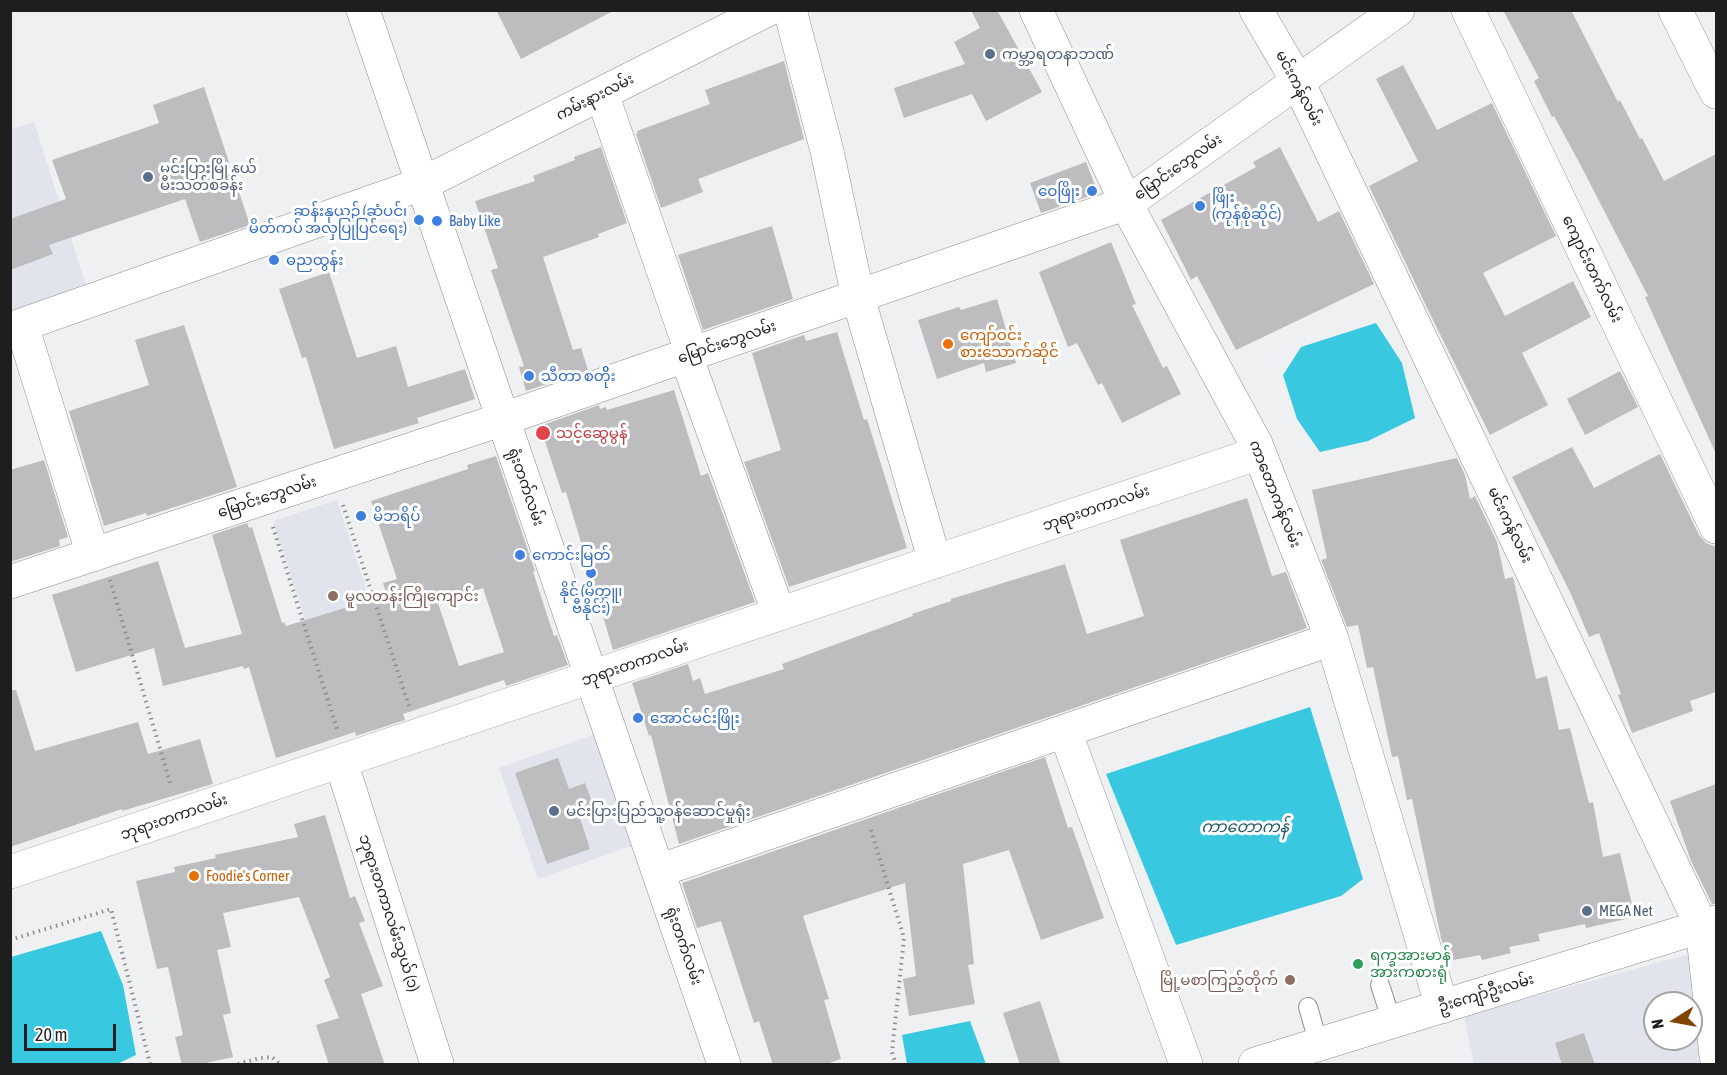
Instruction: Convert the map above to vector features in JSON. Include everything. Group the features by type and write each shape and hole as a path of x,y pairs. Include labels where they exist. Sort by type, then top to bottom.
{"street":[{"name":"ရုံးတက်လမ်း","path":"363,10 724,1065"},
{"name":"ကမ်းနားလမ်း","path":"16,327 422,184 767,10"},
{"path":"790,10 827,151 858,297 935,562"},
{"name":"ကာတောကန်လမ်း","path":"1036,10 1127,204 1259,453 1332,639 1442,1007"},
{"name":"မင်းကန်လမ်း","path":"1256,10 1299,82 1709,924 1716,1056"},
{"name":"မြောင်းဘွေလမ်း","path":"10,582 502,419 1127,204 1398,10"},
{"name":"ကျောင်းတက်လမ်း","path":"1468,10 1716,527"},
{"path":"1675,10 1716,92"},
{"path":"602,94 778,614"},
{"path":"16,327 97,553"},
{"name":"ဘုရားတကာလမ်း","path":"10,872 1259,453"},
{"path":"658,871 1332,639"},
{"path":"1065,731 1186,1065"},
{"name":"ဘုရားတကာလမ်းသွယ် (၁)","path":"344,760 437,1065"},
{"name":"ဦးကျော်ဦးလမ်း","path":"1255,1065 1709,924"}],"lane":[{"path":"1380,985 1392,1022"},
{"path":"1308,1008 1319,1045"}],"path":[{"path":"333,476 419,735"},
{"path":"263,498 344,760"},
{"path":"97,553 180,815"},
{"path":"862,801 904,938 892,1052 896,1065"},
{"path":"10,940 111,909 150,1065"},
{"path":"238,1065 272,1057 280,1065"}],"shaded area":[{"path":"34,122 87,288 10,314 10,130"},
{"name":"မူလတန်းကြိုကျောင်း","path":"337,500 393,670 328,691 273,521"},
{"path":"595,734 634,845 538,879 499,768"},
{"path":"1689,954 1693,991 1643,991 1643,1051 1700,1051 1701,1064 1474,1064 1464,1016"}],"water":[{"path":"1376,323 1402,363 1415,418 1368,441 1320,452 1297,419 1283,375 1301,347"},
{"name":"ကာတောကန်","path":"1310,707 1363,879 1341,896 1176,945 1106,774"},
{"path":"101,931 123,985 136,1055 117,1064 11,1064 11,957"},
{"path":"970,1021 986,1064 907,1064 902,1035"}],"building":[{"path":"496,10 615,10 521,59"},
{"path":"971,10 997,10 1042,92 986,121 972,94 904,118 894,88 965,64 954,42 980,28"},
{"path":"1503,10 1571,10 1618,102 1620,100 1664,181 1716,154 1716,454 1645,297 1648,296 1581,166 1554,116 1552,117 1534,81 1539,78"},
{"path":"784,61 804,139 698,179 703,192 661,208 636,134 637,131 710,104 705,90"},
{"path":"1403,65 1437,130 1492,103 1556,236 1483,273 1505,316 1573,281 1591,317 1522,353 1548,405 1490,435 1369,186 1418,161 1376,79"},
{"path":"204,87 250,225 200,242 185,199 49,245 53,254 10,270 10,219 66,199 52,160 159,123 153,105"},
{"path":"601,147 627,223 598,234 599,237 543,257 573,350 581,348 588,370 526,391 519,367 524,366 491,270 498,268 475,201 535,181 533,176"},
{"path":"1280,147 1318,222 1339,211 1374,284 1236,350 1197,276 1191,280 1161,220 1256,167 1253,162"},
{"path":"1086,162 1098,193 1041,213 1030,183"},
{"path":"772,226 793,299 703,330 678,255"},
{"path":"1111,242 1136,304 1132,305 1163,368 1167,366 1181,394 1122,423 1102,383 1098,385 1077,343 1068,347 1039,272"},
{"path":"329,272 357,358 396,346 408,387 465,369 475,399 417,418 419,423 334,449 306,357 302,358 279,289"},
{"path":"997,299 1016,363 986,372 984,363 937,379 918,320 959,307 961,310"},
{"path":"184,325 237,487 147,516 146,513 104,526 69,411 149,385 135,340"},
{"path":"837,332 907,548 789,587 744,462 781,450 752,353 804,335 806,341"},
{"path":"1620,371 1638,407 1585,435 1567,399"},
{"path":"674,390 701,476 708,473 755,602 613,650 566,492 562,493 540,426 599,405 600,409 606,407 607,410"},
{"path":"1572,447 1594,488 1660,454 1699,535 1706,543 1716,547 1716,692 1690,701 1693,711 1632,733 1599,633 1589,637 1570,592 1512,477"},
{"path":"496,456 535,571 533,572 554,636 557,635 568,665 506,686 504,680 403,714 405,720 356,736 355,732 276,758 249,667 244,669 243,666 163,686 154,648 76,672 52,595 158,561 185,648 242,634 212,535 247,523 249,528 252,527 282,623 284,622 286,626 387,595 383,583 397,579 371,501 468,469 467,465","holes":["483,588 504,652 459,666 438,603"]},
{"path":"1457,458 1465,475 1470,499 1475,496 1497,542 1505,579 1513,577 1536,679 1547,676 1559,730 1570,728 1589,803 1593,802 1603,857 1620,853 1635,917 1586,928 1585,924 1538,934 1540,941 1509,947 1511,953 1482,960 1480,955 1448,961 1441,938 1412,799 1407,800 1398,756 1392,757 1373,667 1367,668 1358,625 1347,627 1321,560 1327,558 1312,490"},
{"path":"44,460 68,537 59,540 60,546 10,562 10,470"},
{"path":"1247,498 1272,576 1286,572 1307,628 679,844 651,735 649,736 632,683 688,664 693,681 700,678 705,694 784,669 782,664 913,616 912,614 951,601 951,599 1065,564 1087,634 1144,616 1120,540"},
{"path":"10,690 16,690 35,751 138,722 148,754 200,739 213,784 122,811 122,809 10,847"},
{"path":"1045,757 1068,828 1072,827 1104,918 1041,940 1009,850 963,864 974,964 968,965 975,1004 909,1016 903,979 916,976 905,883 803,916 829,999 824,1000 841,1059 824,1065 773,1065 759,1021 754,1023 721,921 697,928 682,883"},
{"path":"558,758 569,789 585,783 595,810 579,815 590,849 547,864 515,773"},
{"path":"1716,784 1716,904 1712,904 1691,861 1670,801"},
{"path":"325,815 350,898 355,896 365,921 359,923 383,986 361,994 385,1065 329,1065 316,1025 339,1018 324,980 330,977 299,897 223,913 231,947 217,950 231,1013 223,1015 233,1057 197,1065 182,1065 175,1037 183,1035 168,967 157,969 136,881 175,872 174,867 216,858 215,855 298,837 294,824"},
{"path":"1040,1001 1061,1065 1020,1065 1003,1013"},
{"path":"1584,1033 1595,1065 1562,1065 1555,1043"}],"place":[{"name":"ကမ္ဘာ့ရတနာဘဏ်","path":"990,54"},
{"name":"မင်းပြားမြို့နယ် မီးသတ်စခန်း","path":"148,177"},
{"name":"ဝေဖြိုး","path":"1092,191"},
{"name":"ဖြိုး (ကုန်စုံဆိုင်)","path":"1200,206"},
{"name":"ဆန်းနုယဉ် (ဆံပင်၊ မိတ်ကပ် အလှပြုပြင်ရေး)","path":"419,220"},
{"name":"Baby Like","path":"437,221"},
{"name":"ဓညထွန်း","path":"274,260"},
{"name":"ကျော်ဝင်း စားသောက်ဆိုင်","path":"948,344"},
{"name":"သီတာ စတိိုး","path":"529,376"},
{"name":"သင့်ဆွေမွန်","path":"543,433"},
{"name":"မိဘရိပ်","path":"361,516"},
{"name":"ကောင်းမြတ်","path":"520,555"},
{"name":"နိုင် (မိတ္တူ၊ ဗီနိုင်း)","path":"591,573"},
{"name":"မူလတန်းကြိုကျောင်း","path":"333,596"},
{"name":"အောင်မင်းဖြိုး","path":"638,718"},
{"name":"မင်းပြားပြည်သူ့ဝန်ဆောင်မှုရုံး","path":"554,811"},
{"name":"Foodie's Corner","path":"194,876"},
{"name":"MEGA Net","path":"1587,911"},
{"name":"ရက္ခအားမာန် အားကစားရုံ","path":"1358,964"},
{"name":"မြို့မစာကြည့်တိုက်","path":"1290,980"}]}
